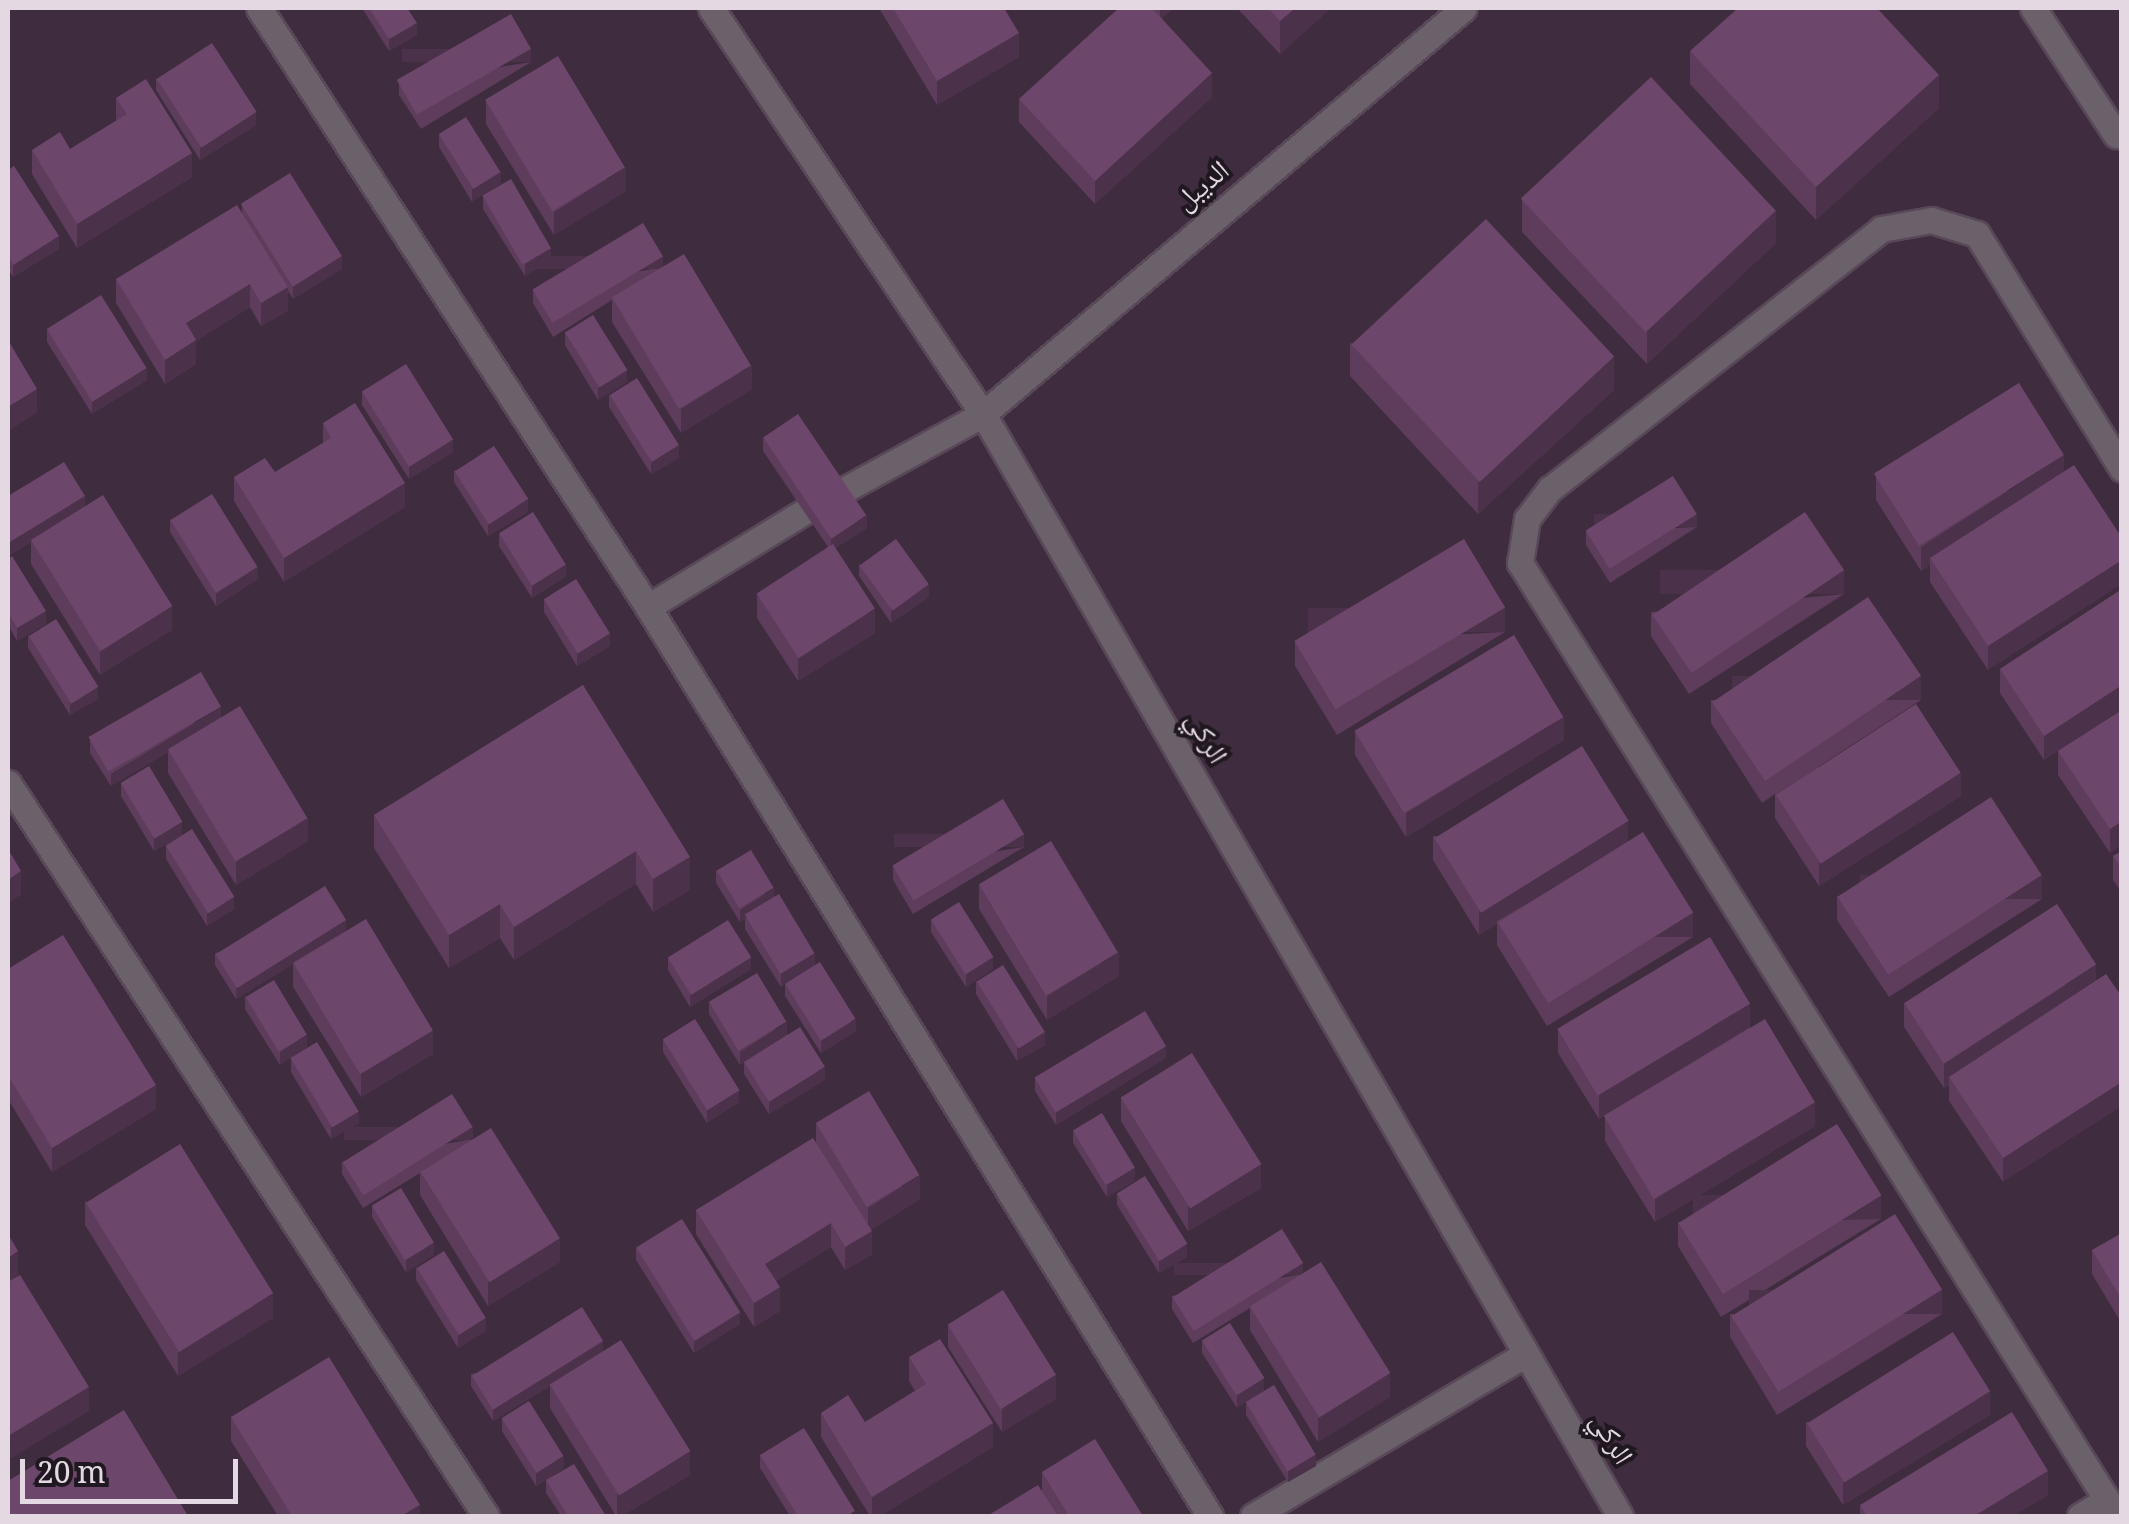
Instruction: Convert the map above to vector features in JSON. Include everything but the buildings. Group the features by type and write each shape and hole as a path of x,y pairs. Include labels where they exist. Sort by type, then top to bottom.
{"street":[{"path":"259,8 648,607 1210,1516"},
{"name":"الركي","path":"712,8 983,414 1620,1516"},
{"name":"الديبل","path":"842,491 983,414 1464,8"},
{"path":"2034,8 2116,135"},
{"path":"2080,1516 2112,1508 1520,563 1527,519 1550,489 1881,229 1930,220 1977,234 2122,469"},
{"path":"648,607 805,511"},
{"path":"8,784 486,1516"},
{"path":"1253,1516 1524,1355"}]}
